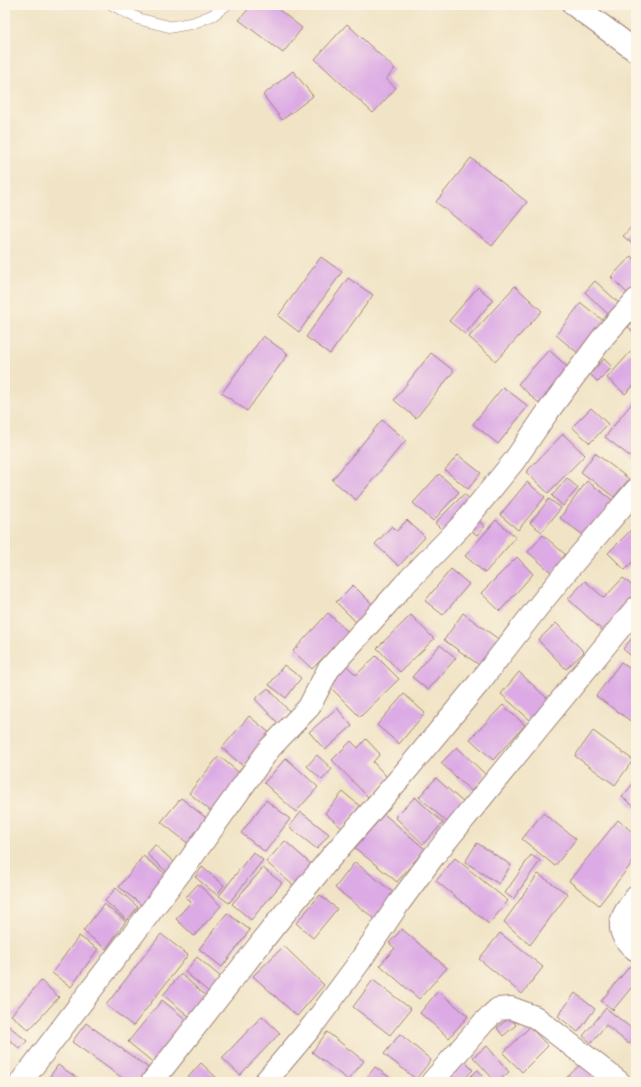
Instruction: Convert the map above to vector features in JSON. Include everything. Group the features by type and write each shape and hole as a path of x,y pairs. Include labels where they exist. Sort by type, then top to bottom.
{"street":[{"path":"574,5 636,51"},
{"path":"21,1082 189,861 270,748 309,707 328,670 404,585 461,526 514,461 549,410 604,336 636,300"},
{"path":"157,1080 275,925 332,856 401,777 478,684 537,608 636,490"},
{"path":"265,1082 318,1018 433,857 636,608"},
{"path":"636,897 621,919 622,934 636,950"},
{"path":"432,1082 484,1022 498,1009 511,1008 535,1016 619,1082"}],"lane":[{"path":"113,5 139,19 171,27 193,23 213,15 226,5"}],"building":[{"path":"252,5 273,5 302,28 283,53 239,20"},
{"path":"347,24 395,69 386,79 396,88 373,113 315,59"},
{"path":"293,71 313,96 282,120 263,95"},
{"path":"471,158 527,202 492,246 436,202"},
{"path":"636,222 636,247 623,236"},
{"path":"631,256 636,261 636,285 628,294 611,277"},
{"path":"321,257 342,272 299,332 278,316"},
{"path":"348,278 373,295 330,354 306,337"},
{"path":"595,281 621,305 610,316 585,292"},
{"path":"515,286 542,311 496,361 469,337"},
{"path":"478,287 493,300 465,334 449,321"},
{"path":"581,303 605,322 579,354 556,335"},
{"path":"636,318 636,334 628,327"},
{"path":"263,336 288,354 247,411 222,393"},
{"path":"634,348 636,350 636,383 625,394 607,378"},
{"path":"549,350 572,371 541,405 518,384"},
{"path":"431,353 454,371 416,418 394,400"},
{"path":"604,359 612,367 598,382 590,374"},
{"path":"503,387 528,406 498,444 473,424"},
{"path":"636,398 636,461 605,437"},
{"path":"591,408 608,424 590,443 572,427"},
{"path":"382,420 406,440 356,500 332,480"},
{"path":"563,434 585,455 548,493 526,472"},
{"path":"595,453 629,479 614,497 581,472"},
{"path":"458,455 481,473 468,489 445,470"},
{"path":"439,474 459,492 433,521 413,503"},
{"path":"567,478 578,488 563,506 552,496"},
{"path":"587,481 614,501 586,537 560,518"},
{"path":"527,482 545,497 518,530 500,515"},
{"path":"464,494 474,503 445,533 435,523"},
{"path":"549,499 561,508 542,532 530,523"},
{"path":"476,519 485,526 477,535 468,528"},
{"path":"407,520 425,537 399,566 375,544 392,526 397,531"},
{"path":"496,520 516,537 485,573 465,556"},
{"path":"636,525 636,558 625,570 608,553"},
{"path":"543,535 567,556 552,573 528,552"},
{"path":"517,557 533,574 500,611 481,593"},
{"path":"451,569 469,584 443,615 425,601"},
{"path":"623,578 636,589 636,598 604,632 568,599 585,581 604,598"},
{"path":"353,585 373,605 356,622 336,602"},
{"path":"328,613 348,632 312,669 293,651"},
{"path":"463,613 501,641 482,667 444,640"},
{"path":"411,615 434,639 400,672 377,648"},
{"path":"556,623 584,652 566,669 538,640"},
{"path":"636,633 636,660 623,649"},
{"path":"440,645 456,658 428,690 412,677"},
{"path":"376,656 399,679 360,717 328,685 347,666 356,675"},
{"path":"621,662 636,673 636,725 596,696"},
{"path":"284,665 301,678 286,698 269,685"},
{"path":"519,672 550,701 531,721 501,694"},
{"path":"268,688 290,712 278,723 255,699"},
{"path":"404,694 425,713 399,744 377,725"},
{"path":"503,705 525,725 493,760 470,739"},
{"path":"337,708 352,726 325,750 309,732"},
{"path":"249,716 271,734 244,767 222,748"},
{"path":"593,731 633,760 615,785 575,756"},
{"path":"366,739 380,754 373,762 388,778 368,797 332,760 351,741 358,748"},
{"path":"457,747 486,775 471,791 441,763"},
{"path":"317,755 332,769 322,780 307,766"},
{"path":"219,756 243,776 213,813 189,793"},
{"path":"286,758 318,787 296,812 264,783"},
{"path":"436,778 465,804 448,823 419,797"},
{"path":"636,780 636,808 622,797"},
{"path":"343,792 360,806 342,828 325,813"},
{"path":"415,797 443,823 423,844 395,817"},
{"path":"181,798 210,821 190,845 161,822"},
{"path":"266,800 290,819 265,852 241,833"},
{"path":"301,812 329,834 317,849 289,827"},
{"path":"543,813 576,839 555,866 522,839"},
{"path":"384,814 425,849 397,882 355,848"},
{"path":"618,820 636,835 636,858 599,905 569,881"},
{"path":"285,841 312,865 294,886 266,862"},
{"path":"477,843 511,865 499,884 465,862"},
{"path":"155,845 182,869 174,879 147,854"},
{"path":"253,852 263,860 229,903 219,896"},
{"path":"531,855 540,861 513,899 505,893"},
{"path":"143,856 168,876 144,907 119,887"},
{"path":"455,858 508,901 489,924 436,881"},
{"path":"355,862 395,894 375,919 335,888"},
{"path":"202,867 224,885 217,895 195,877"},
{"path":"263,868 282,883 251,920 232,904"},
{"path":"538,874 568,894 530,945 504,922"},
{"path":"198,884 221,906 194,936 176,919 191,902 186,897"},
{"path":"116,888 138,907 127,920 105,901"},
{"path":"320,895 337,909 313,938 296,923"},
{"path":"104,904 126,921 106,949 83,931"},
{"path":"227,913 250,930 222,967 199,949"},
{"path":"402,929 447,968 419,999 380,965 395,948 389,943"},
{"path":"500,933 543,967 522,994 479,959"},
{"path":"161,934 188,955 133,1026 106,1005"},
{"path":"79,936 98,949 71,987 52,973"},
{"path":"284,946 324,985 297,1016 253,976"},
{"path":"197,957 222,978 210,993 185,972"},
{"path":"630,966 636,971 636,982 613,1010 601,1001"},
{"path":"181,974 206,996 189,1016 163,995"},
{"path":"373,980 411,1009 390,1035 353,1007"},
{"path":"41,981 59,997 29,1030 11,1015"},
{"path":"438,991 468,1016 449,1038 420,1013"},
{"path":"575,993 595,1009 578,1032 558,1016"},
{"path":"162,1000 189,1022 155,1064 128,1042"},
{"path":"606,1008 636,1032 636,1036 629,1044 606,1025 591,1043 583,1036"},
{"path":"262,1016 280,1033 240,1075 222,1058"},
{"path":"510,1017 516,1025 503,1036 497,1028"},
{"path":"86,1023 154,1072 147,1082 128,1082 72,1042"},
{"path":"9,1026 27,1041 20,1049 5,1036 5,1029"},
{"path":"530,1027 548,1046 522,1072 503,1053"},
{"path":"327,1032 364,1061 348,1080 312,1052"},
{"path":"400,1034 431,1060 416,1079 384,1054"},
{"path":"487,1046 509,1072 497,1082 473,1057"},
{"path":"463,1060 473,1070 461,1082 441,1082"},
{"path":"201,1063 221,1082 184,1082"},
{"path":"582,1063 601,1082 562,1082"},
{"path":"58,1065 80,1080 79,1082 46,1082"},
{"path":"375,1067 396,1082 363,1082"},
{"path":"478,1070 488,1082 464,1082"}]}
